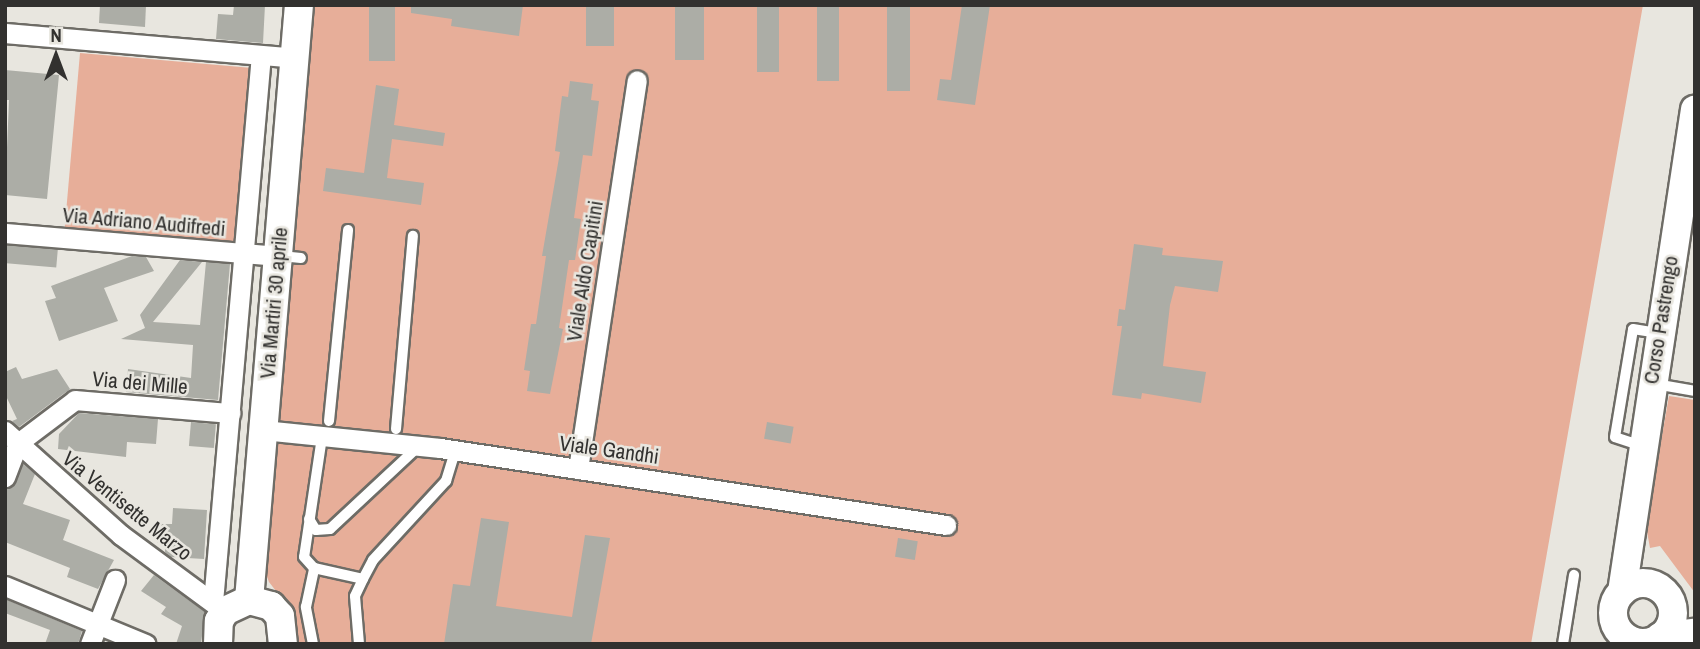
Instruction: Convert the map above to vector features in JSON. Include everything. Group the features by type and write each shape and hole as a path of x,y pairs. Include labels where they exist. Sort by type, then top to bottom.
{"street":[{"name":"Via Martiri 30 aprile","path":"223,622 264,430 290,257 294,58 299,5"},
{"path":"5,33 294,58"},
{"name":"Via Martiri 30 aprile","path":"223,622 230,413 261,55"},
{"name":"Viale Aldo Capitini","path":"578,469 637,80"},
{"name":"Corso Pastrengo","path":"1622,592 1633,531 1651,384 1695,110"},
{"name":"Via Adriano Audifredi","path":"5,233 290,257"},
{"name":"Via dei Mille","path":"12,437 75,400 230,413"},
{"name":"Viale Gandhi","path":"264,430 326,429 418,447 946,525"},
{"path":"5,477 12,437"},
{"name":"Via Ventisette Marzo","path":"12,437 223,622"},
{"name":"Corso Pastrengo","path":"1633,531 1674,602"},
{"path":"90,644 115,580"},
{"path":"1650,641 1671,625 1674,602 1639,583 1622,592 1614,611 1615,637 1650,641 1695,633"},
{"path":"5,586 146,644"},
{"path":"223,622 271,606 280,616 284,644"}],"lane":[{"path":"348,230 326,429 304,557 314,568 363,579"},
{"path":"396,429 413,236"},
{"path":"1643,446 1615,437 1633,329 1659,333"},
{"path":"1651,384 1695,391"},
{"path":"309,518 316,530 330,529 418,447"},
{"path":"359,644 355,596 363,579 373,560 446,481 455,451"},
{"path":"313,644 306,607 314,568"},
{"path":"1563,644 1574,575"}],"shaded area":[{"path":"309,5 1643,5 1531,644 298,644 296,617 269,582 263,566"},
{"path":"80,53 252,68 237,244 65,229"},
{"path":"1669,396 1695,400 1695,593 1660,546 1650,548 1646,526"}],"building":[{"path":"100,5 146,5 145,27 99,23"},
{"path":"234,5 265,5 263,43 216,39 218,14 233,15"},
{"path":"369,5 395,5 395,61 369,61"},
{"path":"411,5 523,5 519,36 451,26 452,19 411,13"},
{"path":"586,5 614,5 614,46 586,46"},
{"path":"675,5 704,5 704,60 675,60"},
{"path":"757,5 779,5 779,72 757,72"},
{"path":"817,5 839,5 839,81 817,81"},
{"path":"887,5 910,5 910,91 887,91"},
{"path":"962,5 990,5 975,105 937,100 940,79 951,80"},
{"path":"5,70 59,75 47,199 5,195 9,100 5,100"},
{"path":"570,81 593,84 591,100 599,101 592,156 583,155 574,218 581,219 575,260 569,260 559,328 563,329 550,394 527,391 530,371 524,370 531,324 536,324 546,256 542,256 560,152 555,151 562,96 568,97"},
{"path":"376,85 399,89 394,125 445,133 443,146 392,139 387,178 424,183 421,205 323,191 326,168 364,173"},
{"path":"1134,244 1163,248 1162,255 1223,261 1218,292 1175,286 1170,305 1163,366 1206,372 1201,403 1142,393 1141,399 1112,395 1122,326 1117,326 1119,309 1125,310"},
{"path":"5,245 58,250 56,268 5,263"},
{"path":"132,256 146,257 154,271 104,288 118,321 59,341 45,301 56,298 51,286"},
{"path":"180,260 202,262 153,322 200,325 206,262 230,264 218,400 126,392 128,369 191,378 193,345 121,339 145,328 140,315"},
{"path":"16,367 22,379 57,369 70,389 19,427 12,421 17,419 5,394 5,372"},
{"path":"79,413 158,419 156,444 127,442 126,457 58,449 59,434"},
{"path":"191,422 216,424 214,448 189,446"},
{"path":"767,422 794,427 791,443 764,439"},
{"path":"23,464 35,474 23,504 70,520 63,540 114,560 98,589 67,577 70,568 5,542 5,489 16,482"},
{"path":"173,508 207,510 204,559 171,557 165,552 165,543 157,543 159,524 172,524"},
{"path":"481,518 509,522 496,606 572,617 585,535 610,538 591,644 444,644 453,584 470,586"},
{"path":"898,538 918,541 915,560 895,557"},
{"path":"154,575 205,612 201,644 176,644 182,626 161,614 166,607 141,591"},
{"path":"5,599 82,631 78,644 45,644 50,630 5,613"}]}
